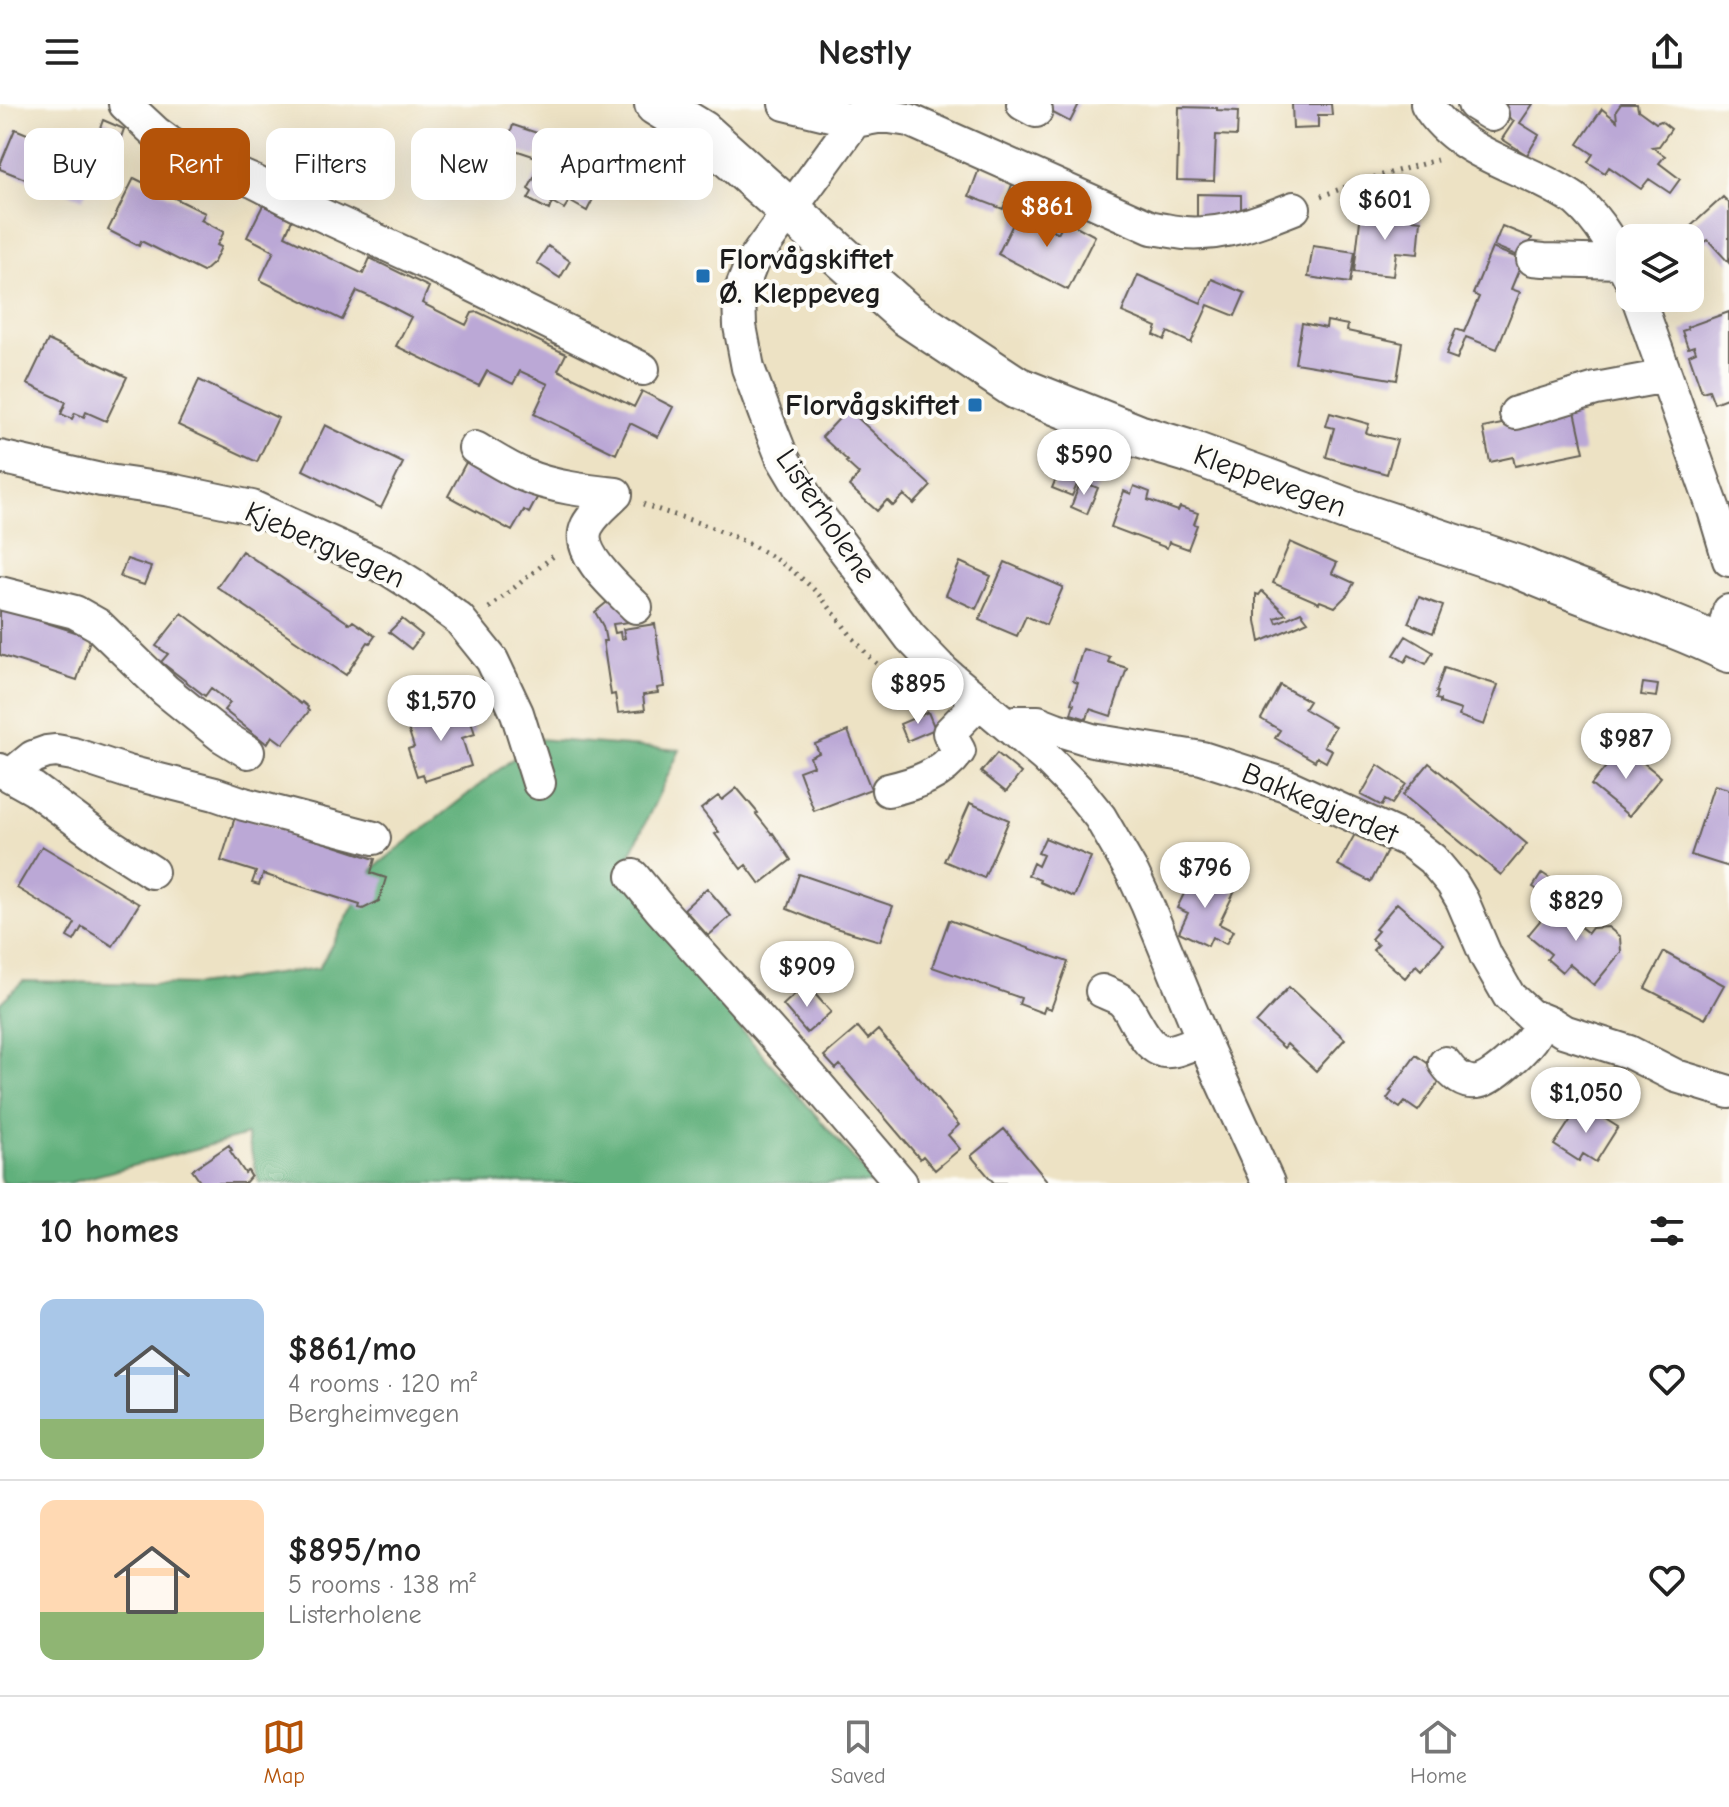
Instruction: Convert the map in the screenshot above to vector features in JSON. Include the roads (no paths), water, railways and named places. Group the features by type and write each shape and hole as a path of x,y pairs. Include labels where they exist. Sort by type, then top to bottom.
{"main road":[{"name":"Kleppevegen","path":"656,104 702,132 907,315 1017,388 1138,436 1188,451 1354,512 1726,636"}],"street":[{"path":"125,104 178,149 444,271 643,369"},
{"path":"785,104 883,116 913,112 1152,228 1185,233 1221,231 1255,223 1294,208"},
{"path":"1427,104 1443,126 1463,142 1576,200 1601,227 1616,253"},
{"name":"Listerholene","path":"861,112 752,262 739,295 740,326 748,368 782,457 810,504 910,637 944,672 1053,765 1100,817 1147,904 1203,1040 1268,1183"},
{"path":"1533,259 1616,269"},
{"path":"1643,312 1666,376 1722,499 1729,560"},
{"path":"1516,413 1596,389 1666,376"},
{"path":"475,448 525,475 616,494 589,522 584,539 594,561 636,607"},
{"name":"Kjebergvegen","path":"0,457 101,480 171,490 252,507 388,569 459,619 492,660 517,713 539,783"},
{"path":"0,593 75,612 98,625 165,690 222,736 248,752"},
{"path":"888,790 913,785 953,760 959,751 949,733 980,701"},
{"name":"Bakkegjerdet","path":"1010,726 1015,722 1038,722 1092,740 1202,758 1286,785 1409,841 1432,859 1452,883 1486,956 1509,996 1530,1015 1563,1031 1629,1052 1676,1076 1729,1092"},
{"path":"5,773 33,757 56,751 374,838"},
{"path":"5,773 34,789 152,872"},
{"path":"633,876 901,1183"},
{"path":"1102,991 1123,1002 1142,1034 1162,1052 1175,1051 1203,1040"},
{"path":"1445,1063 1459,1078 1468,1082 1478,1083 1487,1079 1529,1042 1541,1020"}],"place":[{"name":"Florvågskiftet Ø. Kleppeveg","path":"703,276"},
{"name":"Florvågskiftet","path":"975,405"}]}
